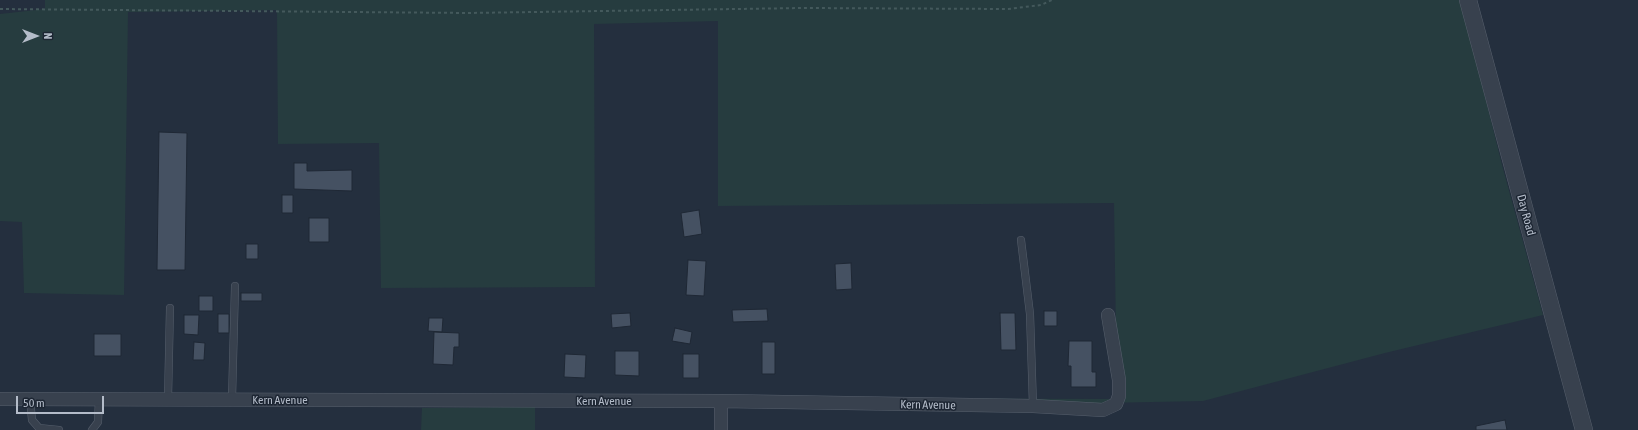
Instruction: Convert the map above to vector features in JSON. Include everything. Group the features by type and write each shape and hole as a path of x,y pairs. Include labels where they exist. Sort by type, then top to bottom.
{"street":[{"name":"Day Road","path":"1468,0 1584,430"},
{"name":"Kern Avenue","path":"0,399 721,401 1033,406 1103,410 1116,404 1119,396 1119,380 1108,315"},
{"path":"721,401 721,430"}],"lane":[{"path":"1021,240 1030,314 1033,406"},
{"path":"232,400 235,286"},
{"path":"168,399 170,308"},
{"path":"30,399 32,420 39,428 59,430"},
{"path":"92,430 98,422 99,399"}],"path":[{"path":"0,9 468,13 803,8 1008,9 1041,4 1052,0"}],"green space":[{"path":"45,0 1461,0 1502,165 1543,315 1385,353 1203,401 1052,404 720,398 1117,399 1114,203 718,206 718,21 594,24 595,287 381,288 379,143 278,144 277,10 128,12 124,295 24,293 22,222 0,221 0,14 45,9"},
{"path":"535,407 535,430 421,430 422,408"}],"building":[{"path":"159,132 187,133 185,270 157,270"},
{"path":"294,163 307,163 307,171 352,170 352,191 294,189"},
{"path":"282,195 293,195 293,213 282,213"},
{"path":"699,210 702,234 684,237 681,213"},
{"path":"309,218 329,218 329,242 309,242"},
{"path":"246,244 258,244 258,259 246,259"},
{"path":"688,260 706,261 704,296 686,295"},
{"path":"851,263 852,289 836,290 835,264"},
{"path":"241,293 262,293 262,301 241,301"},
{"path":"199,296 213,296 213,311 199,311"},
{"path":"767,309 768,321 733,322 732,310"},
{"path":"1044,311 1057,311 1057,326 1044,326"},
{"path":"630,313 631,326 612,328 611,314"},
{"path":"1000,313 1015,313 1016,350 1001,350"},
{"path":"218,314 229,314 229,333 218,333"},
{"path":"184,315 199,315 198,335 184,334"},
{"path":"429,318 443,318 442,332 428,331"},
{"path":"675,328 692,332 690,344 672,341"},
{"path":"434,332 459,333 459,347 454,347 453,365 433,364"},
{"path":"94,334 121,334 121,356 94,356"},
{"path":"1069,341 1092,341 1092,372 1096,372 1096,387 1071,387 1071,366 1068,366"},
{"path":"194,342 205,343 204,360 193,360"},
{"path":"762,342 775,342 775,374 762,374"},
{"path":"615,351 639,351 639,376 615,375"},
{"path":"565,354 586,355 585,378 564,377"},
{"path":"683,354 699,354 699,378 683,378"},
{"path":"1505,420 1507,430 1476,430 1476,426"}]}
